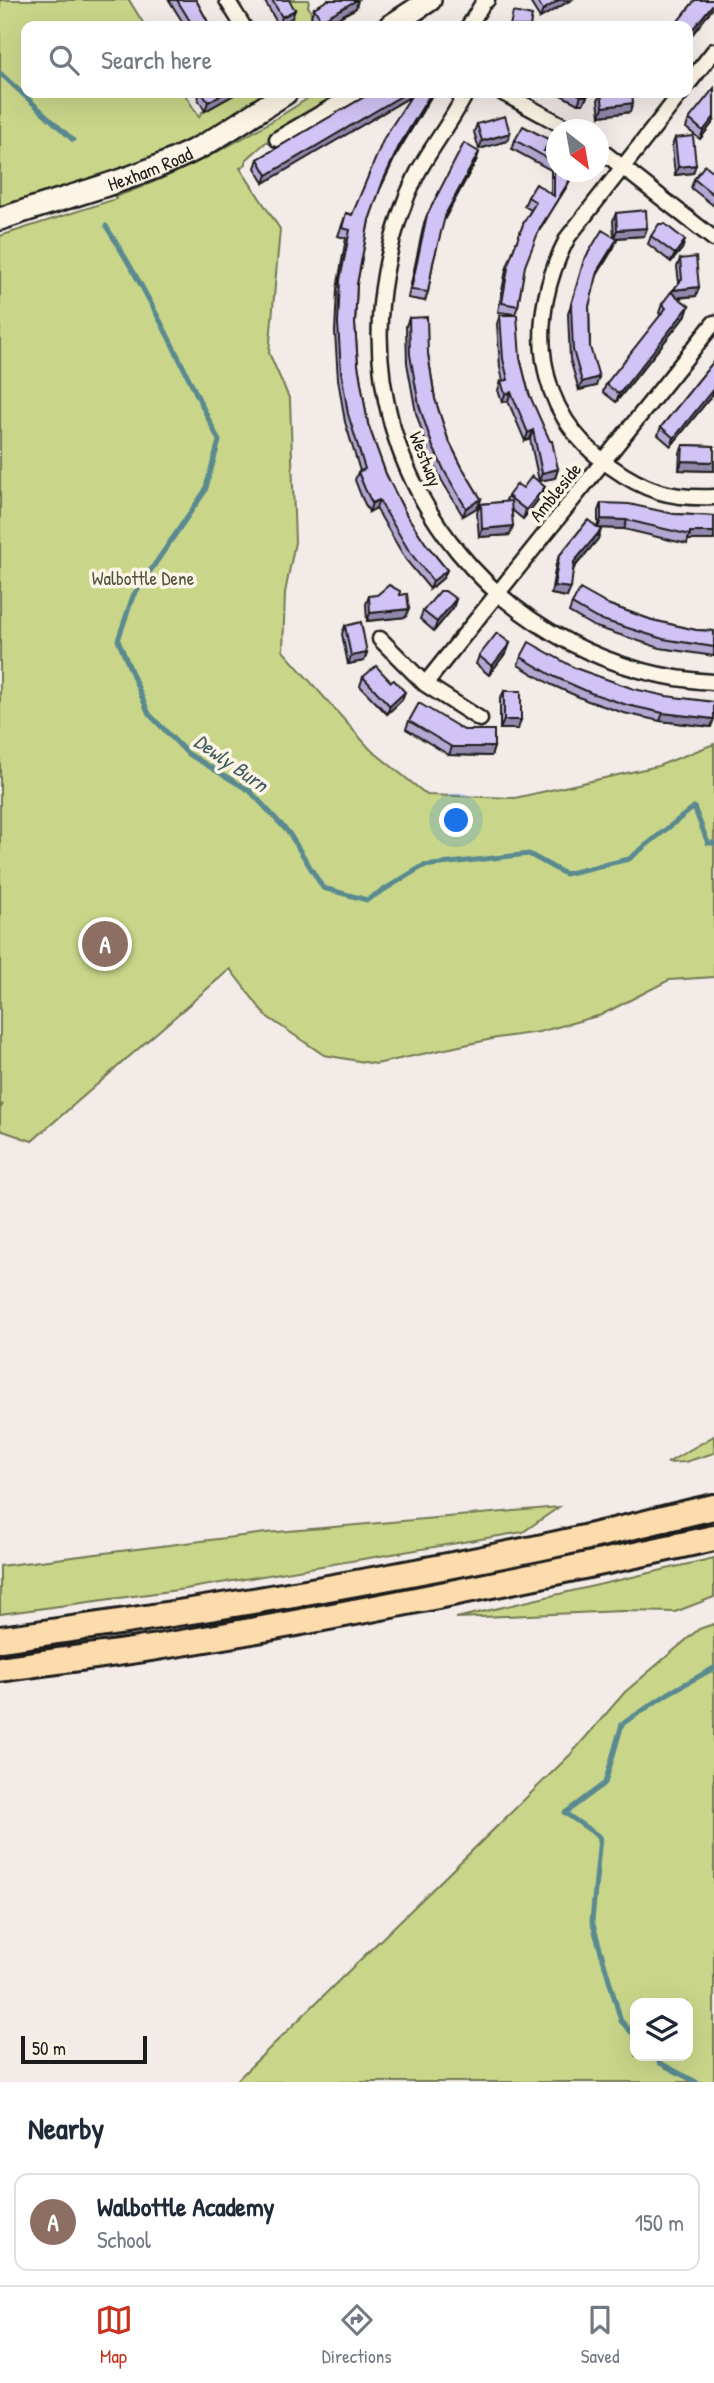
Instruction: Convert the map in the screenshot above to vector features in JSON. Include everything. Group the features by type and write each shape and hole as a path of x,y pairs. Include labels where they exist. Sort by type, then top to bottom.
{"highway":[{"path":"0,1639 156,1618 330,1589 531,1550 714,1507"},
{"path":"0,1669 160,1647 336,1616 536,1577 714,1538"}],"main road":[{"path":"402,21 424,2"},
{"name":"Hexham Road","path":"0,219 176,157 203,145 278,98"}],"street":[{"path":"227,0 240,21"},
{"path":"472,21 487,0"},
{"path":"693,78 714,51"},
{"path":"277,139 347,98"},
{"name":"Westway","path":"463,98 418,173 402,211 385,274 380,309 380,348 390,419 411,479 440,529 458,552 498,593 540,626 599,657 663,676 714,682"},
{"path":"512,98 550,119"},
{"path":"677,98 568,237 550,277 542,320 543,349 547,375 564,421 579,441 603,462 633,483 651,491 675,496 714,497"},
{"path":"609,157 714,239"},
{"name":"Ambleside","path":"425,684 714,323"},
{"path":"380,639 425,684 480,719"}],"green space":[{"path":"0,0 129,0 142,21 21,21 21,98 187,98 199,117 202,112 228,98 257,98 209,130 153,157 0,209"},
{"path":"286,0 309,0 308,6 315,21 287,21 292,18"},
{"name":"Walbottle Dene","path":"308,98 336,98 265,143 240,168 280,229 269,353 290,400 295,542 285,593 283,651 370,749 427,795 515,798 658,766 714,744 714,977 669,980 601,1015 539,1032 497,1038 376,1064 324,1055 266,1016 230,969 32,1141 0,1130 0,1109 3,1104 0,1106 0,236 116,199 115,197 194,164"},
{"path":"714,1436 714,1453 685,1462 667,1463"},
{"path":"559,1507 523,1532 185,1589 0,1614 0,1566 266,1533"},
{"path":"714,1558 714,1597 675,1612 622,1611 456,1618"},
{"path":"714,1624 714,2082 235,2082 571,1754 625,1692 699,1629"}],"building":[{"path":"177,0 196,0 207,21 190,21"},
{"path":"272,0 289,0 295,10 282,17"},
{"path":"328,0 357,0 321,20 314,8"},
{"path":"537,0 559,0 543,10"},
{"path":"695,0 714,0 693,29 693,21 678,21"},
{"path":"513,12 532,16 531,21 511,21"},
{"path":"714,88 714,117 703,131 689,119"},
{"path":"362,98 398,98 267,175 258,159"},
{"path":"410,98 428,98 399,146 369,220 357,284 355,324 358,365 368,424 386,474 406,514 447,570 433,581 409,551 379,500 372,503 365,489 358,472 365,469 348,414 341,371 338,323 340,280 350,230 342,228 346,213 352,215 384,138"},
{"path":"602,98 632,98 633,103 603,107"},
{"path":"505,116 510,133 482,141 477,124"},
{"path":"523,126 546,138 546,157 515,140"},
{"path":"693,136 696,165 678,167 675,138"},
{"path":"464,143 479,152 446,213 428,292 411,290 427,215"},
{"path":"705,165 714,172 714,195 694,179"},
{"path":"554,182 569,182 540,228 525,266 518,306 502,303 509,262 524,222 536,202 528,197 536,184 554,196"},
{"path":"646,210 647,228 617,230 616,213"},
{"path":"659,224 665,224 685,240 675,254 651,236"},
{"path":"602,230 617,239 599,268 589,306 590,347 599,377 582,382 573,350 571,306 584,260"},
{"path":"696,257 699,287 673,290 682,279 680,259"},
{"path":"671,292 689,306 619,394 606,384 666,308 662,304"},
{"path":"500,315 517,315 520,358 529,394 552,441 558,469 542,473 533,430 528,433 511,392 505,394 501,381 508,380 503,359"},
{"path":"427,317 428,354 435,399 448,439 481,499 466,508 433,447 419,405 410,355 409,318"},
{"path":"714,361 714,388 674,438 661,427"},
{"path":"683,445 714,446 714,462 682,461"},
{"path":"532,476 545,487 526,510 508,496 517,484 523,488"},
{"path":"511,501 513,526 482,529 481,504"},
{"path":"601,503 629,504 674,514 714,516 714,532 690,532 690,535 627,520 601,519"},
{"path":"588,520 601,530 574,562 571,588 554,586 559,556"},
{"path":"389,585 400,591 400,595 407,594 409,609 370,613 369,596 377,595"},
{"path":"580,589 607,604 652,620 696,630 714,631 714,647 663,639 596,618 572,604"},
{"path":"440,591 445,591 456,599 437,622 423,611"},
{"path":"361,622 367,653 351,656 345,626"},
{"path":"497,633 510,643 492,666 479,656"},
{"path":"529,642 575,668 634,689 714,702 714,719 663,713 591,693 555,677 521,657"},
{"path":"376,666 405,692 390,706 363,677"},
{"path":"504,691 521,691 521,720 504,720"},
{"path":"419,703 464,730 494,730 494,747 452,747 409,721"}],"waterway":[{"path":"0,73 21,92"},
{"path":"27,98 73,140"},
{"name":"Dewly Burn","path":"106,226 152,305 219,441 205,491 133,596 118,640 149,714 187,753 250,791 289,833 323,888 367,900 423,866 529,854 565,874 629,859 694,807 708,843 714,843"},
{"name":"Dewly Burn","path":"630,2031 621,2021 592,1921 600,1837 565,1813 605,1783 622,1724 714,1668"},
{"name":"Dewly Burn","path":"658,2061 696,2082"}],"place":[{"name":"Walbottle Academy","path":"105,944"}]}
